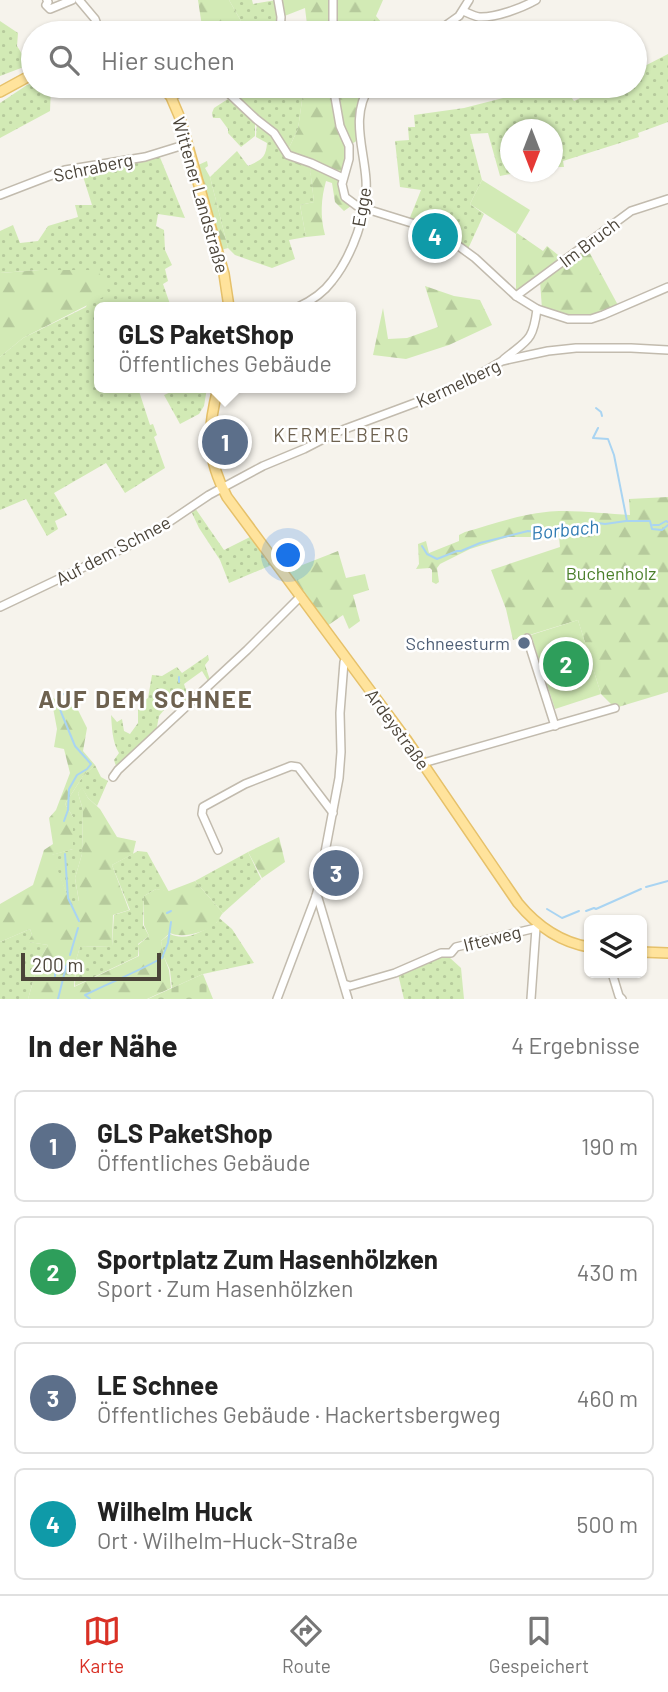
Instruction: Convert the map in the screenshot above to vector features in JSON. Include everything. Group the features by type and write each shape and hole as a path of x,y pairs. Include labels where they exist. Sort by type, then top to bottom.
{"main road":[{"path":"0,92 21,81"},
{"name":"Wittener Landstraße","path":"171,98 180,118 224,274 228,302"},
{"path":"217,393 211,420 211,450 216,475 223,488"},
{"name":"Ardeystraße","path":"223,488 423,764 518,903 537,926 565,940 584,946"},
{"path":"647,952 668,953"}],"street":[{"path":"47,0 46,5 52,9 72,0"},
{"path":"79,0 96,21"},
{"path":"278,0 281,21"},
{"path":"332,0 333,21"},
{"path":"453,21 469,0"},
{"path":"463,11 476,16 488,16 516,9 536,0"},
{"path":"234,98 274,133 288,155 343,178"},
{"path":"335,98 340,126 349,146 342,191 350,203 418,225 449,239 475,258 516,296 537,309 568,318 591,319 668,287"},
{"name":"Egge","path":"306,302 334,279 355,239 364,209 366,184 359,118 364,98"},
{"name":"Schraberg","path":"0,195 63,170 145,157 187,144"},
{"name":"Im Bruch","path":"516,296 631,211 668,198"},
{"path":"502,361 530,337 537,309"},
{"name":"Kermelberg","path":"223,488 263,466 337,432 458,387 502,361 576,348 668,350"},
{"name":"Auf dem Schnee","path":"0,607 128,546 223,488"},
{"path":"113,776 301,596"},
{"path":"527,638 555,726"},
{"path":"278,999 316,896 333,813 340,770 340,713 344,663 347,660"},
{"path":"423,764 615,708"},
{"path":"218,850 202,814 203,807 244,784 291,766 298,767 333,813"},
{"path":"316,896 348,999"},
{"path":"531,999 537,926"},
{"name":"Ifteweg","path":"344,984 350,986 372,980 441,953 451,953 456,947 537,926"},
{"path":"614,978 622,999"}],"green space":[{"path":"198,0 229,0 241,21 201,21"},
{"path":"229,0 252,0 253,4 276,0 278,21 241,21"},
{"path":"279,0 383,0 376,16 380,21 307,21 305,8 282,17"},
{"path":"0,21 18,33 17,46 21,52 21,68 0,76"},
{"path":"668,54 668,122 638,133 639,137 563,161 563,119 500,119 500,176 488,133 470,134 482,180 470,204 484,214 468,249 409,220 421,190 400,187 395,141 409,140 408,127 415,127 414,115 464,108 503,98 572,98 574,101 580,98 647,98 647,65"},
{"path":"21,89 21,98 51,98 50,111 0,138 0,103"},
{"path":"232,98 255,120 255,136 241,147 228,133 220,118 213,118 214,108"},
{"path":"237,98 302,98 298,129 287,152 274,132"},
{"path":"302,98 366,98 358,140 350,145 342,197 351,206 344,211 335,202 332,183 326,181 322,208 325,235 306,237 300,205 314,202 310,169 294,163 292,155 287,152 298,129"},
{"path":"257,121 272,134 285,153 310,168 314,202 300,205 306,237 289,240 295,259 272,268 235,255 228,248 210,177 237,151 248,166 262,158 267,143 256,137"},
{"path":"159,155 185,218 158,214 156,226 164,230 165,250 172,265 165,269 168,281 163,284 169,302 94,302 94,393 140,393 150,425 153,424 157,435 154,437 165,468 125,493 106,463 54,493 67,515 55,521 58,529 47,536 26,499 0,510 0,357 23,338 86,307 98,270 0,273 0,231 13,225 20,243 38,241 48,226 78,217 75,205 92,205 81,170"},
{"path":"207,161 208,166 205,168 210,177 228,248 221,250 196,166"},
{"path":"482,180 530,210 516,234 470,204"},
{"path":"516,234 543,251 547,246 563,259 516,293"},
{"path":"586,246 619,307 580,319 542,309 540,281"},
{"path":"98,270 109,294 23,338 0,357 0,273"},
{"path":"425,286 454,296 480,300 492,325 449,345 406,359 373,355 383,308 388,339 407,338 438,327"},
{"path":"206,393 204,406 199,414 180,424 164,395"},
{"name":"Buchenholz","path":"668,497 668,692 615,708 601,694 578,620 513,640 506,609 491,570 560,547 559,537 508,537 470,549 440,564 437,568 439,582 436,584 432,582 430,568 416,569 419,564 418,544 426,541 429,553 459,541 459,535 465,532 536,513 577,511 630,515 629,499"},
{"path":"195,508 224,550 252,536 274,564 229,583 220,560 191,511"},
{"path":"338,551 346,578 365,574 369,590 353,595 360,621 349,629 343,615 327,626 287,571"},
{"path":"578,620 601,694 555,709 531,635"},
{"path":"208,655 209,660 205,665 210,680 208,681 202,671 184,684 190,702 185,706 178,693 159,716 156,732 117,769 114,760 119,753 111,715 117,722 122,719 124,731 130,734 138,723 138,705 148,698 152,675 162,676 177,667 182,673"},
{"path":"51,697 78,710 87,728 83,751 95,765 83,776 65,804 73,817 73,849 52,855 70,902 79,901 75,878 82,854 83,810 78,793 82,787 88,798 100,809 117,837 136,841 133,854 112,865 129,910 113,915 112,946 80,947 74,987 139,956 138,945 149,936 144,925 144,896 156,889 169,891 195,881 223,913 217,922 207,929 188,935 170,933 161,941 171,988 147,999 28,999 39,961 48,945 28,942 32,935 30,929 0,942 0,904 33,885 44,850 53,844 49,818 56,810 70,773 64,749 54,747 57,729"},
{"path":"95,765 101,777 108,781 97,806 82,788 78,793 83,810 82,854 75,878 79,902 70,902 51,855 73,849 73,817 65,804 83,776"},
{"path":"279,837 285,862 262,878 248,852"},
{"path":"138,851 147,852 169,892 156,889 144,896 143,925 149,936 138,944 138,956 75,986 76,960 80,947 112,946 114,915 130,910 112,865"},
{"path":"248,852 261,879 223,913 195,881"},
{"path":"218,917 232,929 254,963 203,974 172,988 170,970 161,941 170,934 182,937 206,929 217,922"},
{"path":"30,929 32,935 29,942 48,945 39,961 28,999 0,999 0,942"},
{"path":"440,957 449,957 461,968 464,999 404,999 398,974"},
{"path":"203,974 213,999 148,999"}],"waterway":[{"path":"596,408 602,416"},
{"path":"598,428 593,438 608,439 614,455 627,521"},
{"name":"Borbach","path":"422,546 427,554 437,559 480,543 528,531 549,534 579,526 626,521 650,521 652,529 662,530 668,525"},
{"path":"653,525 668,522"},
{"path":"179,677 179,682"},
{"path":"64,821 68,810 69,789 77,775 91,764 75,746 61,712 57,697 66,693"},
{"path":"65,854 68,898 79,921"},
{"name":"Borbach","path":"646,887 668,881"},
{"name":"Borbach","path":"586,911 641,889"},
{"name":"Borbach","path":"547,909 562,918 579,911"},
{"path":"167,913 171,911"},
{"path":"90,999 85,995 162,958 168,943 171,922"},
{"path":"70,955 78,928"},
{"path":"55,977 55,969 66,967 67,964"},
{"path":"58,999 66,967"}],"place":[{"name":"Wilhelm Huck","path":"435,236"},
{"name":"GLS PaketShop","path":"225,442"},
{"name":"Schneesturm","path":"524,643"},
{"name":"Sportplatz Zum Hasenhölzken","path":"566,664"},
{"name":"LE Schnee","path":"336,873"}],"district":[{"name":"KERMELBERG","path":"342,434"},
{"name":"AUF DEM SCHNEE","path":"146,698"}]}
